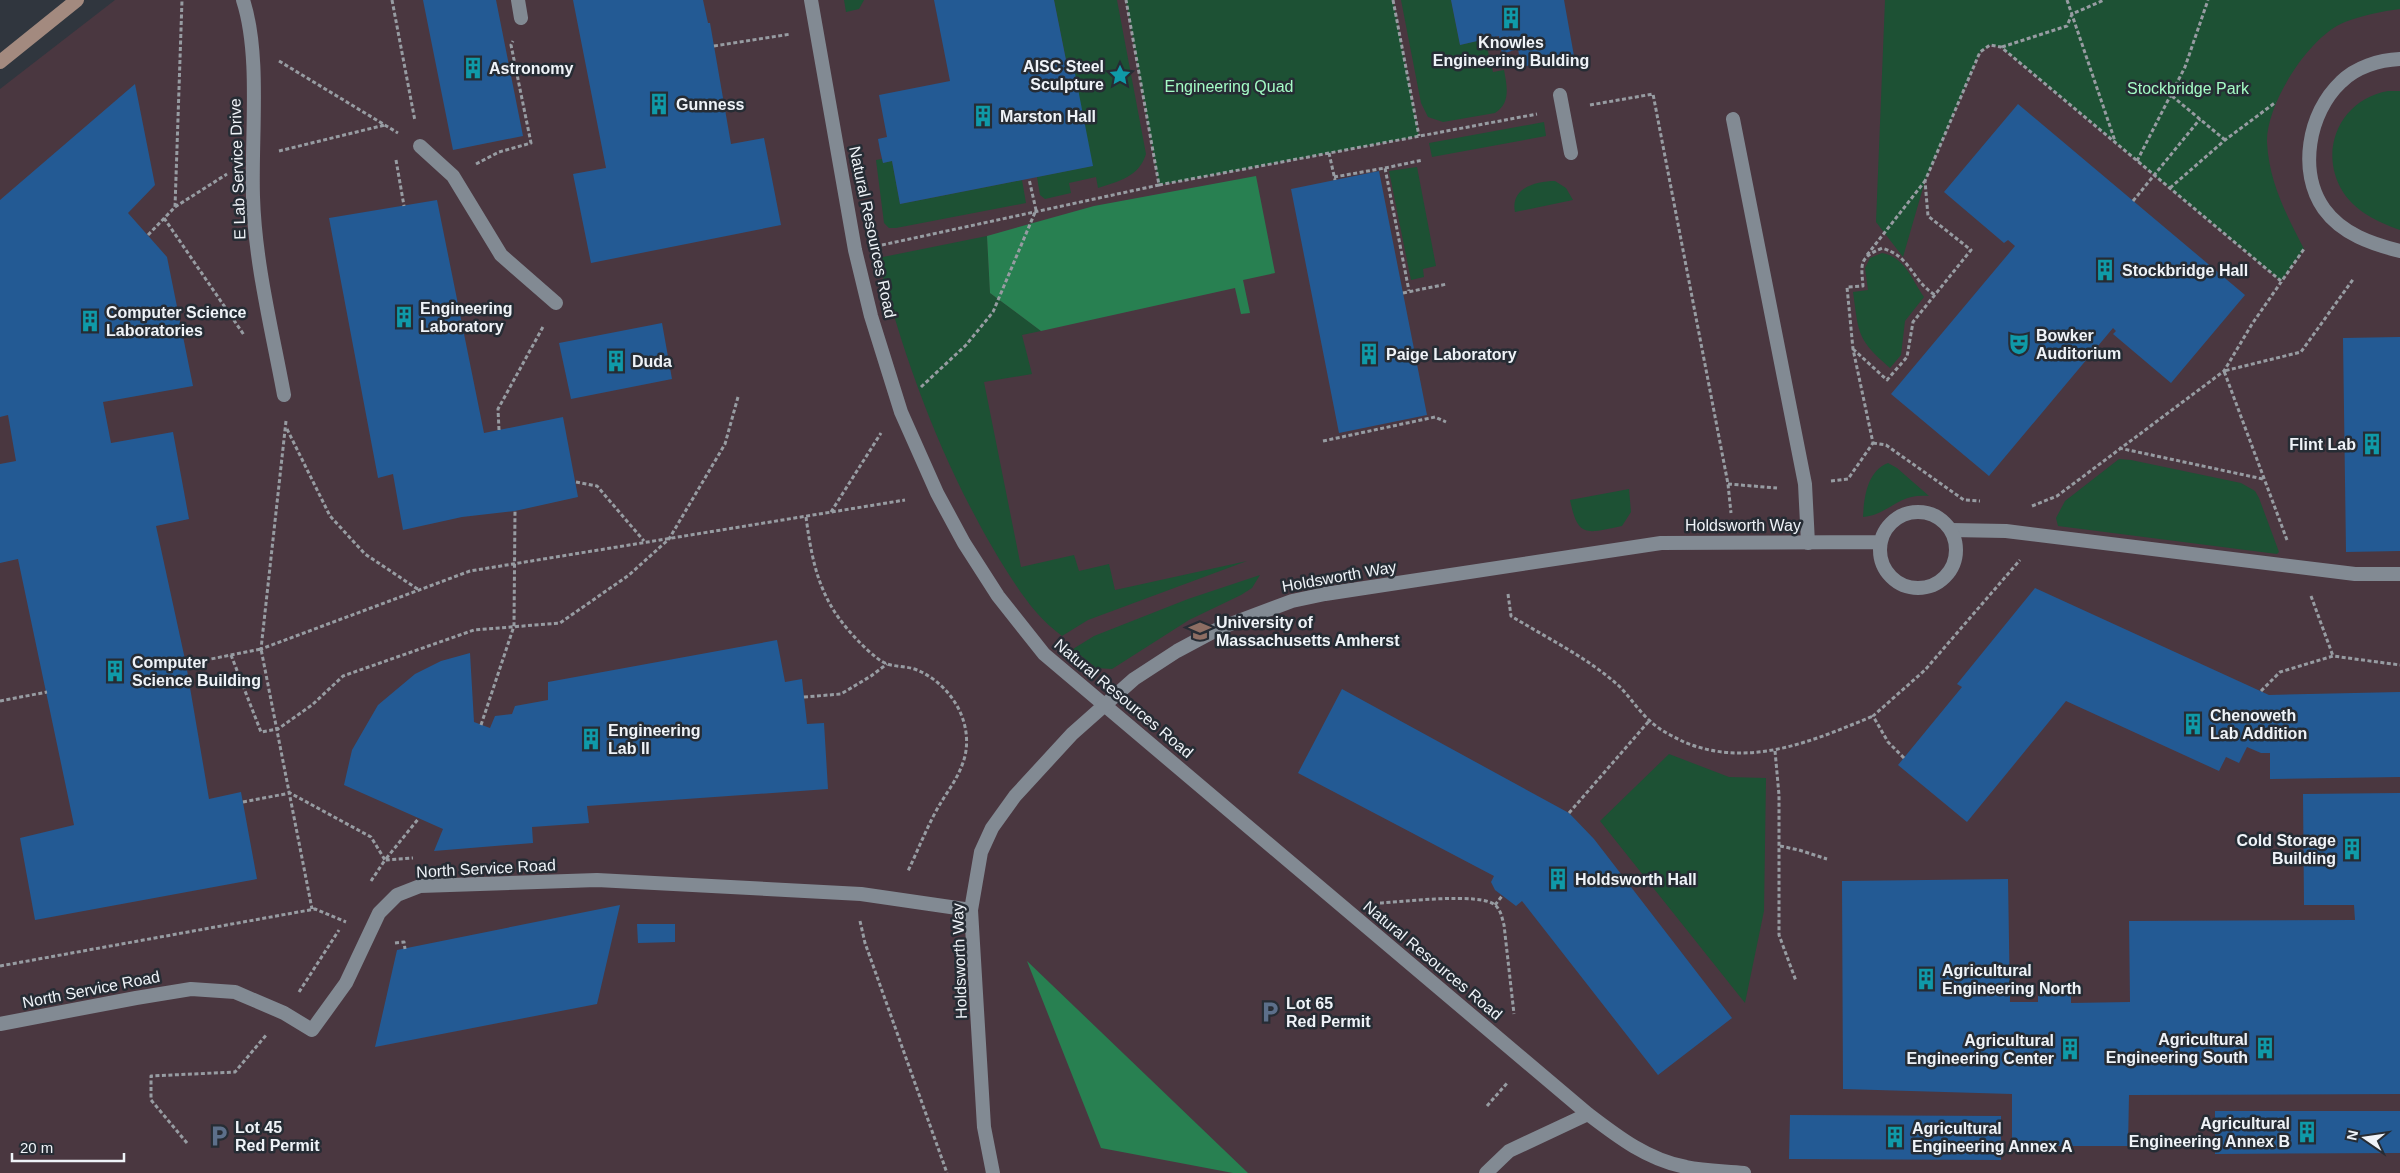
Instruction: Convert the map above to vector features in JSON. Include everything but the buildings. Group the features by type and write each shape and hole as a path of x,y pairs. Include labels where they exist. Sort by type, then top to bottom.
{"main road":[{"path":"0,62 78,0"}],"street":[{"name":"E Lab Service Drive","path":"243,0 248,17 251,44 256,243 284,395"},
{"path":"518,0 521,18"},
{"name":"Natural Resources Road","path":"811,0 855,250 871,316 901,412 937,493 964,543 998,596 1044,654 1102,706 1166,756 1617,1137 1654,1158 1687,1168 1744,1173"},
{"path":"2400,59 2388,60 2360,68 2340,82 2323,106 2313,131 2309,157 2312,185 2324,210 2343,228 2372,244 2400,251"},
{"path":"1560,95 1571,152"},
{"path":"1733,119 1804,484 1808,543"},
{"path":"420,146 453,176 501,255 556,303"},
{"path":"1926,512 1937,517 1951,530 1956,547 1955,560 1949,572 1940,581 1916,588 1903,585 1892,578 1883,561 1881,542 1885,531 1893,521 1903,515 1926,512"},
{"path":"1951,530 2006,531 2298,568 2356,574 2400,574"},
{"name":"Holdsworth Way","path":"993,1173 984,1128 971,910 981,852 992,828 1015,796 1072,734 1134,679 1177,651 1220,628 1292,601 1662,543 1881,542"},
{"name":"North Service Road","path":"0,1024 191,989 235,992 284,1012 312,1030 346,982 379,913 397,895 420,886 607,880 861,894 971,910"},
{"path":"1486,1173 1510,1152 1588,1114"}],"path":[{"path":"175,207 182,0"},
{"path":"392,0 420,146"},
{"path":"1126,0 1159,185"},
{"path":"882,245 1036,210 1159,185 1419,136 1393,0"},
{"path":"2067,0 2116,143"},
{"path":"2001,47 2067,26 2072,14 2104,0"},
{"path":"2137,161 2172,96 2185,67 2208,0"},
{"path":"453,176 499,152 531,144 511,45 521,18"},
{"path":"714,46 816,30"},
{"path":"251,44 420,146"},
{"path":"1822,482 1848,479 1873,443 1853,349 1847,288 1863,286 1861,265 1866,255 1925,181 1980,52 1990,44 2001,47 2281,281"},
{"path":"1653,94 1728,484 1731,513"},
{"path":"2172,96 2225,140"},
{"path":"2170,188 2225,140 2276,102"},
{"path":"2133,201 2200,119"},
{"path":"148,235 175,207 253,157 386,125"},
{"path":"1329,153 1334,179 1423,160"},
{"path":"1385,168 1409,291"},
{"path":"830,513 876,439 918,391 966,345 992,312 1036,210 1028,179"},
{"path":"1853,349 1887,380 1906,358 1914,322 1971,250 1928,216 1925,181"},
{"path":"164,218 246,339"},
{"path":"1866,255 1882,248 1896,252 1910,266 1916,279 1924,288 1935,295"},
{"path":"2224,371 2252,324 2304,249"},
{"path":"2029,514 2030,507 2057,496 2224,371 2301,352 2354,278"},
{"path":"1403,293 1447,284"},
{"path":"499,430 498,409 556,303"},
{"path":"2224,371 2333,656"},
{"path":"284,395 286,428 261,649 312,909"},
{"path":"231,655 261,732 278,729 312,704 343,676 474,630 560,623 628,575 668,539 724,444 738,397"},
{"path":"1323,441 1435,417 1446,422"},
{"path":"286,428 330,516 365,554 419,590"},
{"path":"1873,443 1886,445 1964,500 1983,502"},
{"path":"2119,448 2264,479"},
{"path":"576,482 597,486 645,541"},
{"path":"1728,484 1777,488"},
{"path":"186,664 261,649 470,571 905,500"},
{"path":"481,724 514,626 514,511"},
{"path":"806,517 811,557 820,587 850,632 866,648 887,664 901,665 919,671 939,684 954,700 964,719 967,738 965,755 956,781 936,812 908,871"},
{"path":"1508,588 1511,616 1582,659 1618,686 1650,721 1671,736 1717,752 1748,754 1775,751 1840,730 1873,716 1924,670 2023,557"},
{"path":"2261,691 2280,672 2333,656 2400,665"},
{"path":"804,696 841,694 887,664"},
{"path":"0,701 47,692"},
{"path":"1873,716 1888,742 1904,758"},
{"path":"1569,813 1650,721"},
{"path":"1775,751 1779,795 1779,935 1796,981"},
{"path":"243,802 290,793 371,837 384,860 418,818"},
{"path":"1780,846 1827,859"},
{"path":"1495,905 1502,896"},
{"path":"1380,903 1478,898 1495,905 1501,913 1504,925 1514,1015"},
{"path":"0,966 312,909 349,924"},
{"path":"859,913 865,944 947,1173"},
{"path":"295,998 345,921"},
{"path":"387,940 396,943 404,942 405,949"},
{"path":"187,1143 151,1100 151,1076 235,1072 273,1027"},
{"path":"1487,1106 1513,1076"}],"shaded area":[{"name":"University of Massachusetts Amherst","path":"115,0 2400,0 2400,1173 0,1173 0,89"}],"green space":[{"path":"844,0 864,0 859,9 846,12"},
{"path":"1054,0 1117,0 1146,154 1138,168 1121,180 1098,188 1096,177 1069,183 1071,193 1045,199 1040,195 1037,177 1092,166 1071,58 1066,60"},
{"name":"Engineering Quad","path":"1126,0 1393,0 1419,136 1159,185"},
{"path":"1401,0 1451,0 1460,45 1485,39 1493,72 1504,70 1507,94 1504,104 1500,109 1495,113 1443,122 1428,117 1421,103"},
{"name":"Stockbridge Park","path":"1885,0 2400,0 2400,9 2379,12 2345,22 2317,41 2292,73 2274,109 2267,142 2271,171 2285,210 2304,249 2281,281 2001,47 1990,45 1980,52 1925,181 1903,257 1876,222"},
{"path":"2388,91 2400,91 2400,230 2384,224 2361,211 2348,199 2336,176 2332,160 2333,144 2338,129 2346,115 2357,104 2372,96"},
{"path":"1544,122 1546,136 1432,157 1429,143"},
{"path":"882,159 883,163 892,161 900,204 1022,180 1026,203 889,228 884,223 876,160"},
{"path":"1417,167 1436,266 1423,269 1424,277 1411,280 1389,171"},
{"path":"1256,176 1275,273 1243,280 1250,313 1241,314 1235,288 1041,331 990,293 987,236 1094,206"},
{"path":"1555,181 1566,188 1573,200 1515,212 1516,197 1520,192 1533,184"},
{"path":"987,236 990,293 1041,331 1022,335 1032,374 984,382 1021,567 1074,555 1079,571 1109,564 1115,590 1247,561 1088,620 1062,636 1034,610 998,557 959,485 943,449 927,412 900,336 878,258"},
{"path":"1882,253 1890,255 1902,264 1924,297 1905,321 1901,355 1890,368 1871,350 1861,335 1853,292 1868,290 1865,268 1870,258"},
{"path":"2119,459 2241,483 2255,491 2279,552 2277,554 2058,526 2056,518 2065,501"},
{"path":"1888,463 1897,468 1929,496 1909,498 1880,512 1863,517 1864,502 1871,479 1875,472"},
{"path":"1629,489 1631,512 1622,526 1592,531 1581,527 1577,522 1570,500"},
{"path":"1260,575 1252,588 1241,595 1189,620 1112,669 1096,668 1073,649 1094,636 1188,599"},
{"path":"1669,754 1729,777 1766,778 1764,911 1745,1003 1600,821"},
{"path":"1027,961 1248,1173 1233,1173 1101,1148"}],"place":[{"name":"Knowles Engineering Bulding","path":"1511,18"},
{"name":"Astronomy","path":"473,68"},
{"name":"AISC Steel Sculpture","path":"1120,75"},
{"name":"Gunness","path":"659,104"},
{"name":"Marston Hall","path":"983,116"},
{"name":"Stockbridge Hall","path":"2105,270"},
{"name":"Engineering Laboratory","path":"404,317"},
{"name":"Computer Science Laboratories","path":"90,321"},
{"name":"Bowker Auditorium","path":"2019,344"},
{"name":"Paige Laboratory","path":"1369,354"},
{"name":"Duda","path":"616,361"},
{"name":"Flint Lab","path":"2372,444"},
{"name":"University of Massachusetts Amherst","path":"1200,631"},
{"name":"Computer Science Building","path":"115,671"},
{"name":"Chenoweth Lab Addition","path":"2193,724"},
{"name":"Engineering Lab II","path":"591,739"},
{"name":"Cold Storage Building","path":"2352,849"},
{"name":"Holdsworth Hall","path":"1558,879"},
{"name":"Agricultural Engineering North","path":"1926,979"},
{"name":"Lot 65 Red Permit","path":"1270,1012"},
{"name":"Agricultural Engineering South","path":"2265,1048"},
{"name":"Agricultural Engineering Center","path":"2070,1049"},
{"name":"Agricultural Engineering Annex B","path":"2307,1132"},
{"name":"Lot 45 Red Permit","path":"219,1136"},
{"name":"Agricultural Engineering Annex A","path":"1895,1137"}]}
